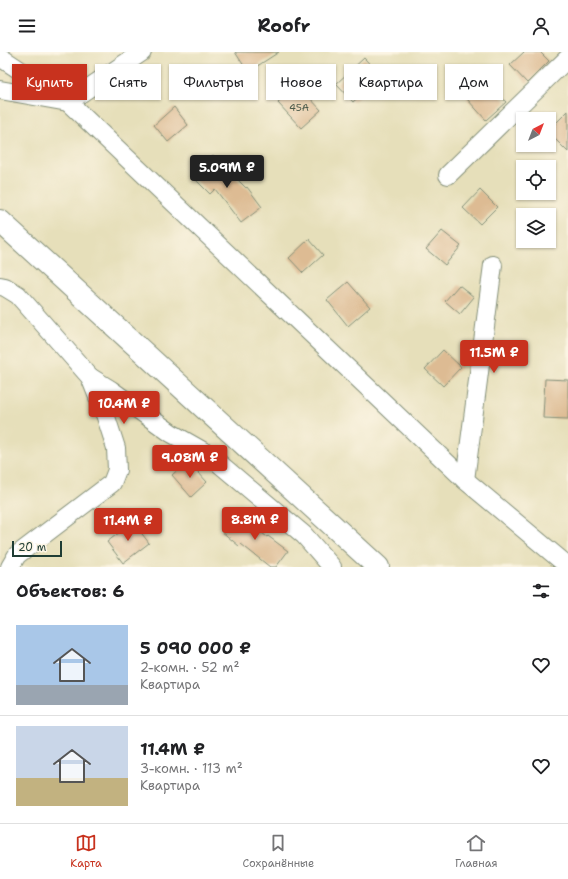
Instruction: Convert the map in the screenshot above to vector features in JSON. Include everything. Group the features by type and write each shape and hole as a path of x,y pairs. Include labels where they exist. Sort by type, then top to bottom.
{"main road":[{"path":"0,221 378,567"}],"street":[{"path":"0,90 68,102 142,52"},
{"path":"0,57 68,102 465,480 568,566"},
{"path":"448,175 568,58"},
{"path":"465,480 493,265"},
{"path":"0,286 18,295 90,378 106,417 116,448 117,470 112,483 17,555 10,567"},
{"path":"90,378 111,390 171,433 208,454 304,535 332,567"}],"building":[{"path":"235,52 279,52 258,66 258,64 243,64"},
{"path":"524,52 540,52 549,61 527,83 510,65"},
{"path":"364,58 370,64 358,64"},
{"path":"344,77 344,92 336,84"},
{"path":"503,99 506,102 486,120 468,100 503,100"},
{"path":"281,100 312,100 321,110 301,128 278,103"},
{"path":"174,107 188,125 168,142 154,125"},
{"path":"568,111 568,152 556,140 556,123"},
{"path":"213,155 246,188 247,187 262,207 241,223 215,189 210,194 192,176"},
{"path":"480,190 497,207 480,224 463,208"},
{"path":"442,231 461,246 445,265 426,249"},
{"path":"309,239 323,255 303,273 289,258"},
{"path":"348,282 370,307 348,326 327,300"},
{"path":"459,285 474,297 460,314 445,301"},
{"path":"443,350 461,367 443,386 425,369"},
{"path":"545,379 568,380 568,419 543,418"},
{"path":"188,461 207,482 191,497 172,475"},
{"path":"237,513 267,537 268,536 288,551 276,567 270,567 241,544 239,546 221,531"},
{"path":"133,522 149,543 123,563 107,542"}]}
